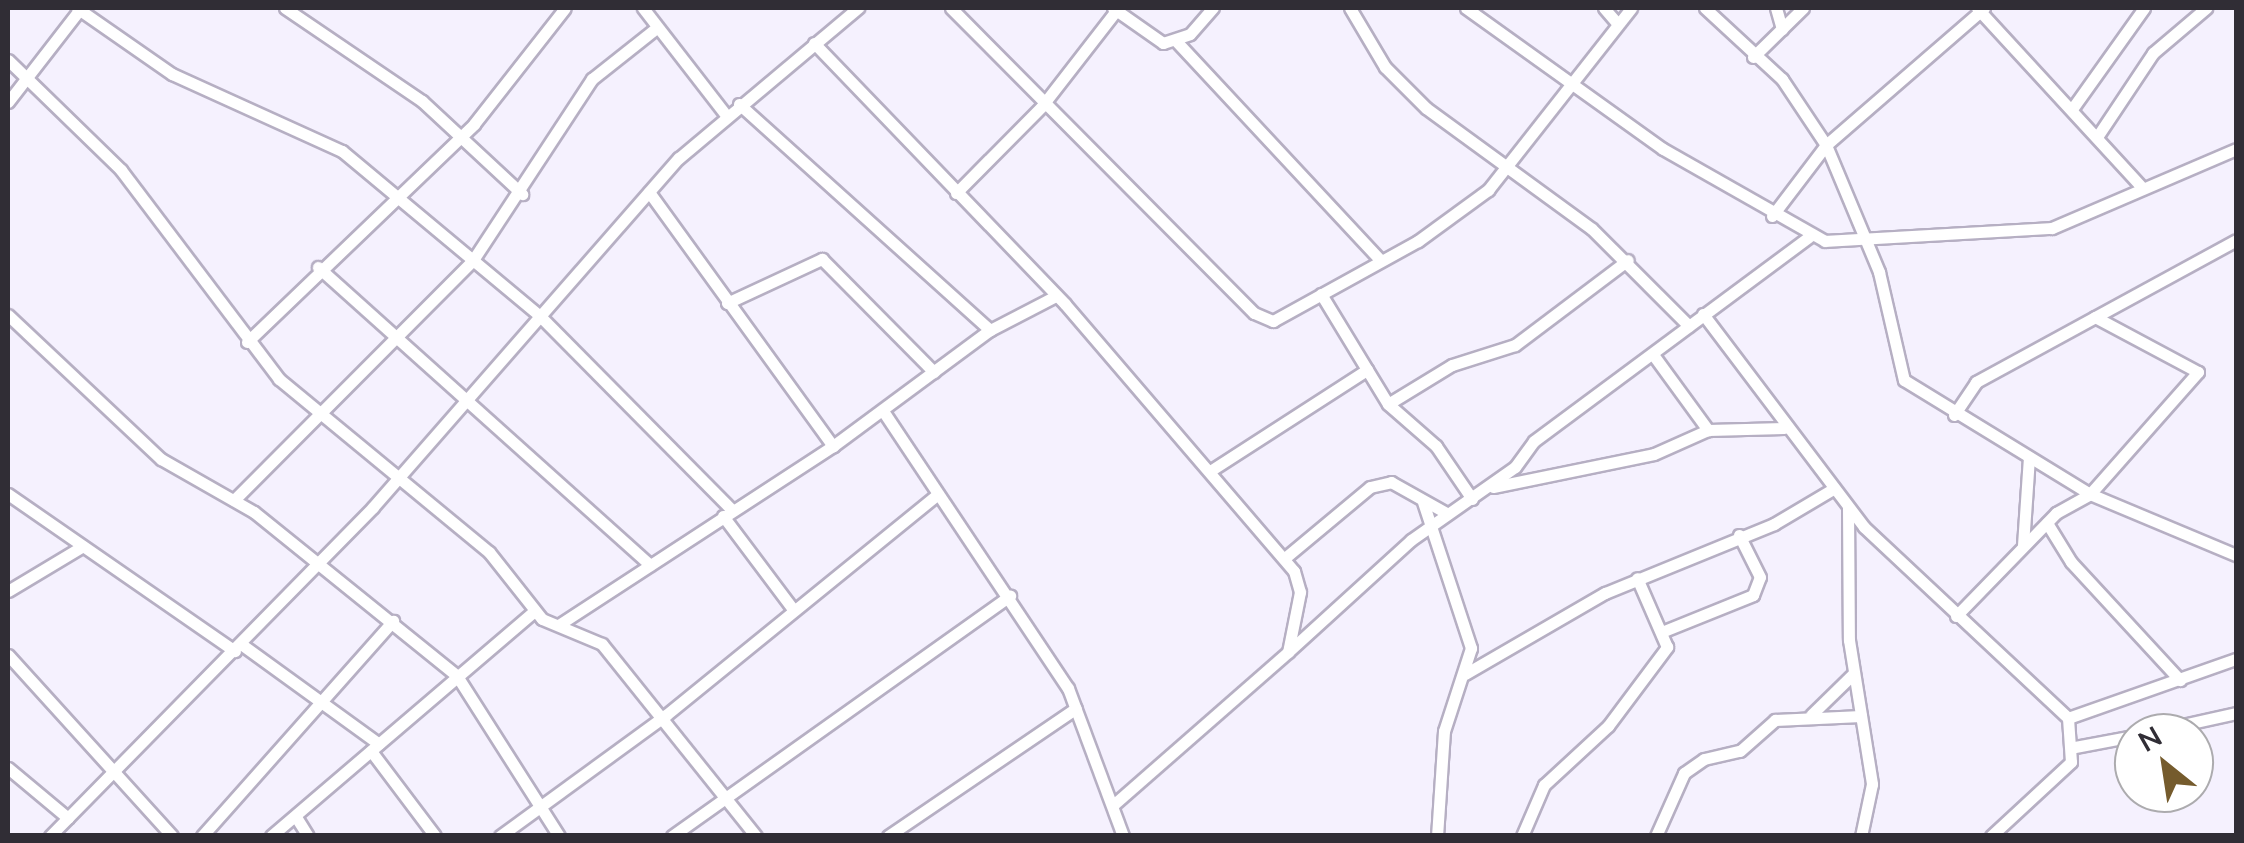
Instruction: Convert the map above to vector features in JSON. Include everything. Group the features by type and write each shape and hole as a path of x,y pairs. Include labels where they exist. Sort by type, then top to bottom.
{"street":[{"path":"8,102 79,8 172,74 342,151 540,316 728,513 792,608"},
{"path":"285,8 460,134 522,194"},
{"path":"247,342 318,267 460,134 565,8"},
{"path":"643,8 726,115"},
{"path":"50,836 321,561 648,192 726,115 858,8"},
{"path":"951,8 1042,106 1261,318 1273,321 1381,261 1506,169 1568,84 1631,8"},
{"path":"1177,42 1213,8"},
{"path":"1350,8 1385,67 1506,169 1628,260 1689,326"},
{"path":"1466,8 1568,84 1810,238 1868,241 2052,228 2140,185 2236,149"},
{"path":"1604,8 1618,24"},
{"path":"1706,8 1804,106 1826,145 1868,241 1894,363 1954,415 2090,494 2236,555"},
{"path":"1776,8 1782,29"},
{"path":"1753,57 1804,8"},
{"path":"2072,109 2144,8"},
{"path":"2097,137 2152,53 2206,8"},
{"path":"956,192 1042,106 1115,9 1177,42 1381,261"},
{"path":"1772,216 1826,145 1980,9 2140,185"},
{"path":"234,500 256,483 472,260 522,194 592,79 656,28"},
{"path":"814,43 1054,297 1286,557 1300,592 1288,652"},
{"path":"8,60 121,170 247,342 320,418 489,552 534,611 602,644 666,715 756,836"},
{"path":"739,104 990,330"},
{"path":"648,192 726,303 784,367 833,446"},
{"path":"1113,805 1432,525 1489,488 1534,442 1810,238"},
{"path":"1954,415 1976,382 2236,240"},
{"path":"726,303 822,259 934,372"},
{"path":"1388,404 1452,365 1514,345 1628,260"},
{"path":"318,267 650,565"},
{"path":"1320,294 1388,404 1436,446 1472,499"},
{"path":"560,624 833,446 990,330 1054,297"},
{"path":"1703,314 1784,428 1848,507 1956,616 2068,718 2075,747"},
{"path":"8,315 161,459 254,512 321,561 456,676 559,836"},
{"path":"1956,616 2047,523 2090,494 2198,372 2095,317"},
{"path":"1654,356 1708,430"},
{"path":"1210,470 1368,370"},
{"path":"883,411 1010,596 1076,708 1124,836"},
{"path":"1489,488 1654,454 1708,430 1784,428"},
{"path":"2023,545 2029,457"},
{"path":"1286,557 1370,488 1391,482 1448,514"},
{"path":"254,512 256,483"},
{"path":"1465,674 1638,578 1833,489"},
{"path":"8,494 324,700 375,748 435,836"},
{"path":"500,836 666,715 792,608 938,494"},
{"path":"1424,502 1471,648 1444,731 1437,836"},
{"path":"1848,507 1853,674 1872,784 1861,836"},
{"path":"2047,523 2071,562 2180,680"},
{"path":"1664,631 1753,595 1760,578 1739,535"},
{"path":"8,592 83,546"},
{"path":"1522,836 1544,785 1636,694 1667,647 1664,631 1638,578"},
{"path":"672,836 1010,596"},
{"path":"271,836 534,611"},
{"path":"202,836 393,621"},
{"path":"8,654 172,836"},
{"path":"2068,718 2236,659"},
{"path":"1811,715 1853,674"},
{"path":"888,836 1076,708"},
{"path":"1656,836 1684,774 1740,750 1776,720 1811,715 1860,716"},
{"path":"1990,836 2036,799 2075,747 2114,740"},
{"path":"8,768 68,818"},
{"path":"296,817 308,836"}]}
